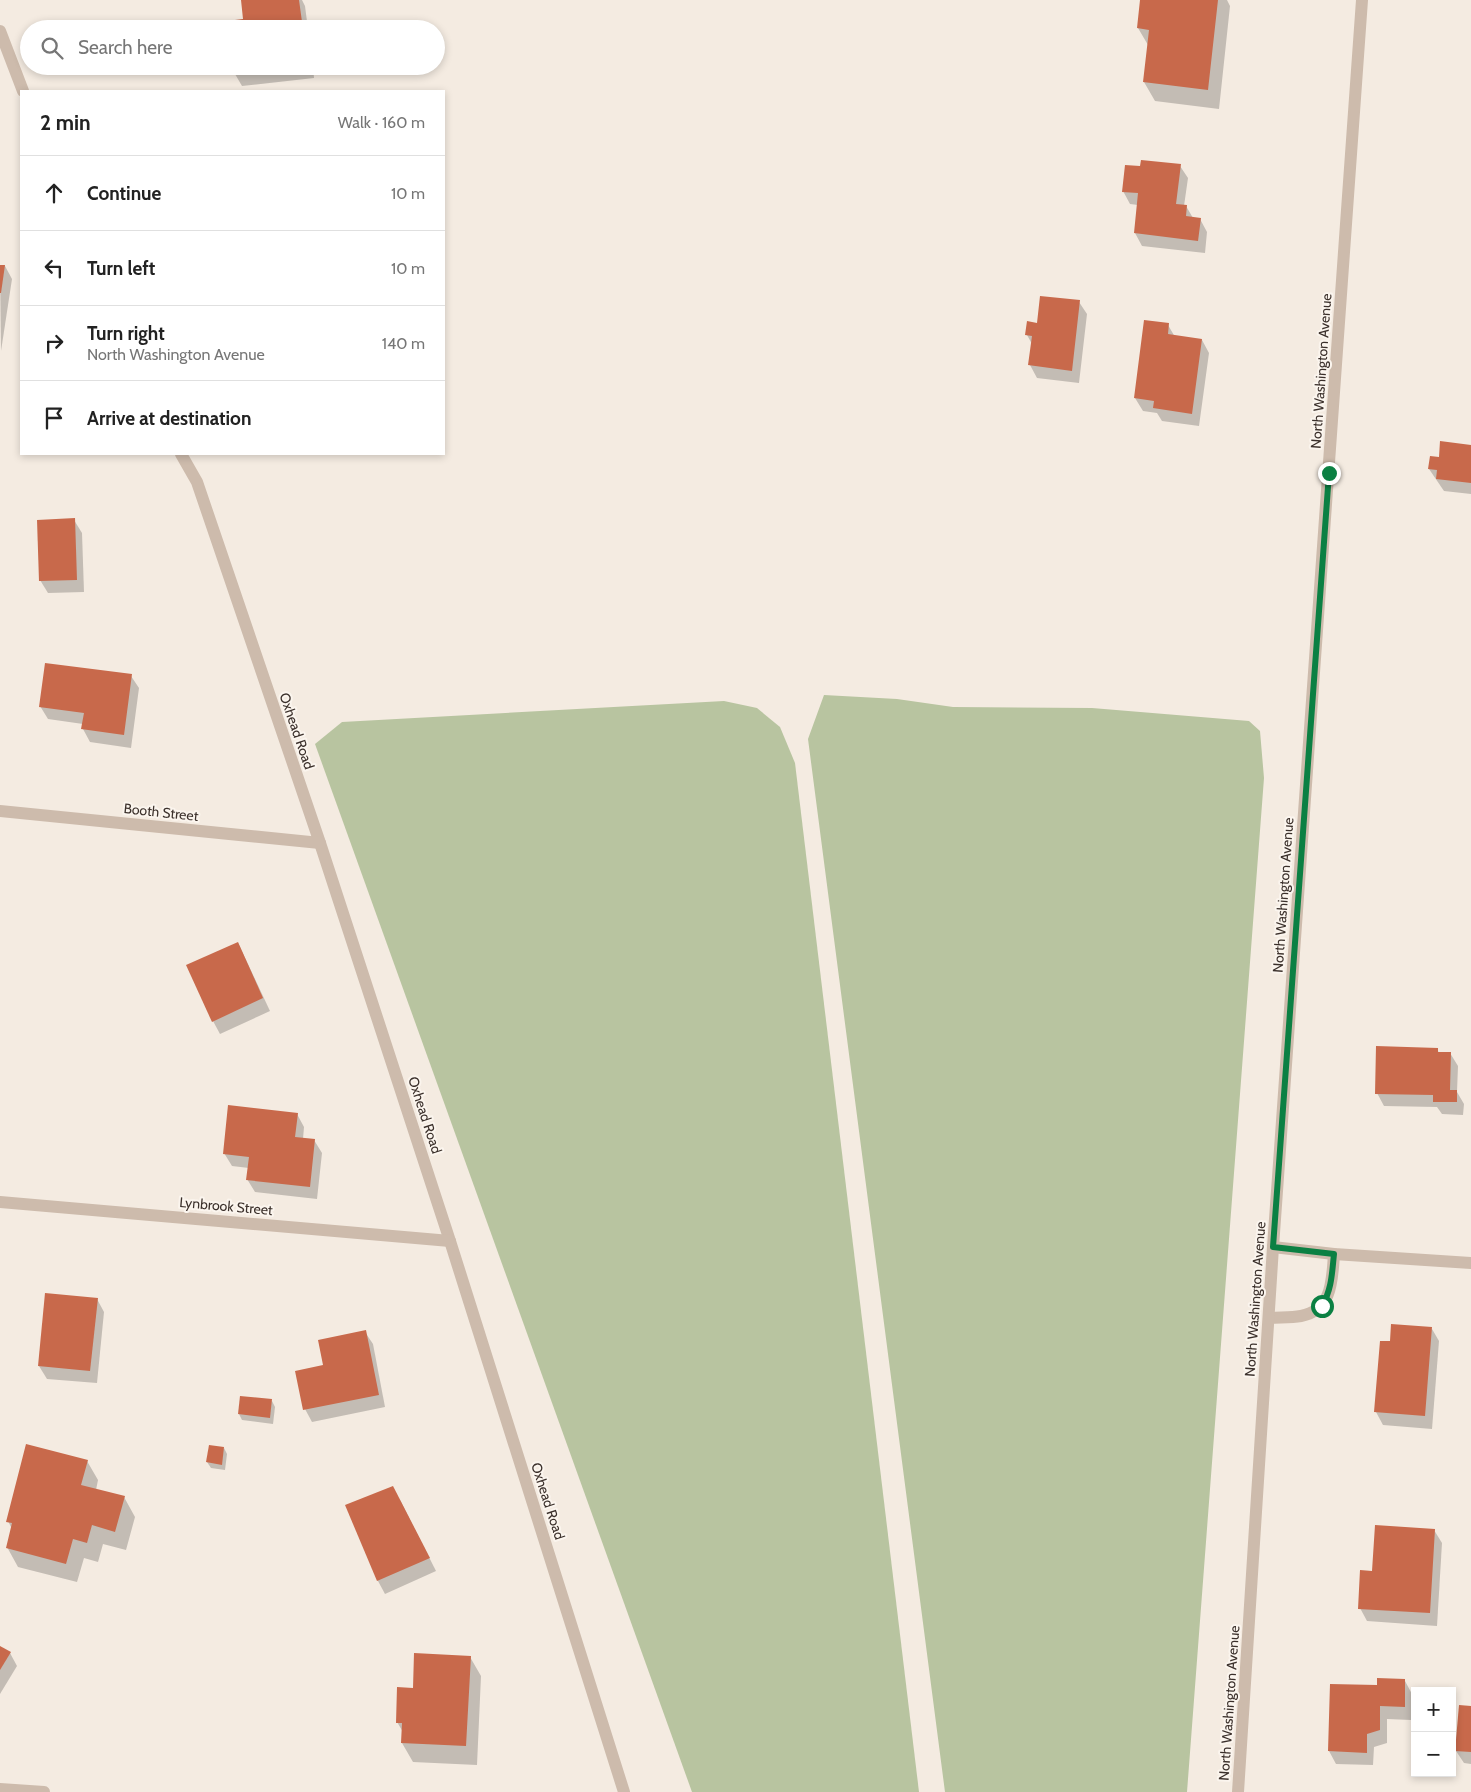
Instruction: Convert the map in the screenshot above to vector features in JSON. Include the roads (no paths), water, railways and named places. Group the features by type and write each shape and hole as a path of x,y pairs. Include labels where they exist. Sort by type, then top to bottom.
{"street":[{"name":"North Washington Avenue","path":"1238,1792 1273,1247 1362,0"},
{"path":"0,30 22,90"},
{"name":"Oxhead Road","path":"182,455 197,482 320,843 450,1241 624,1792"},
{"name":"Booth Street","path":"0,811 320,843"},
{"name":"Lynbrook Street","path":"0,1202 450,1241"},
{"path":"1273,1247 1334,1254 1471,1262"},
{"path":"1269,1318 1302,1316 1322,1306 1328,1296 1331,1283 1334,1254"},
{"path":"0,1789 44,1792"}]}
